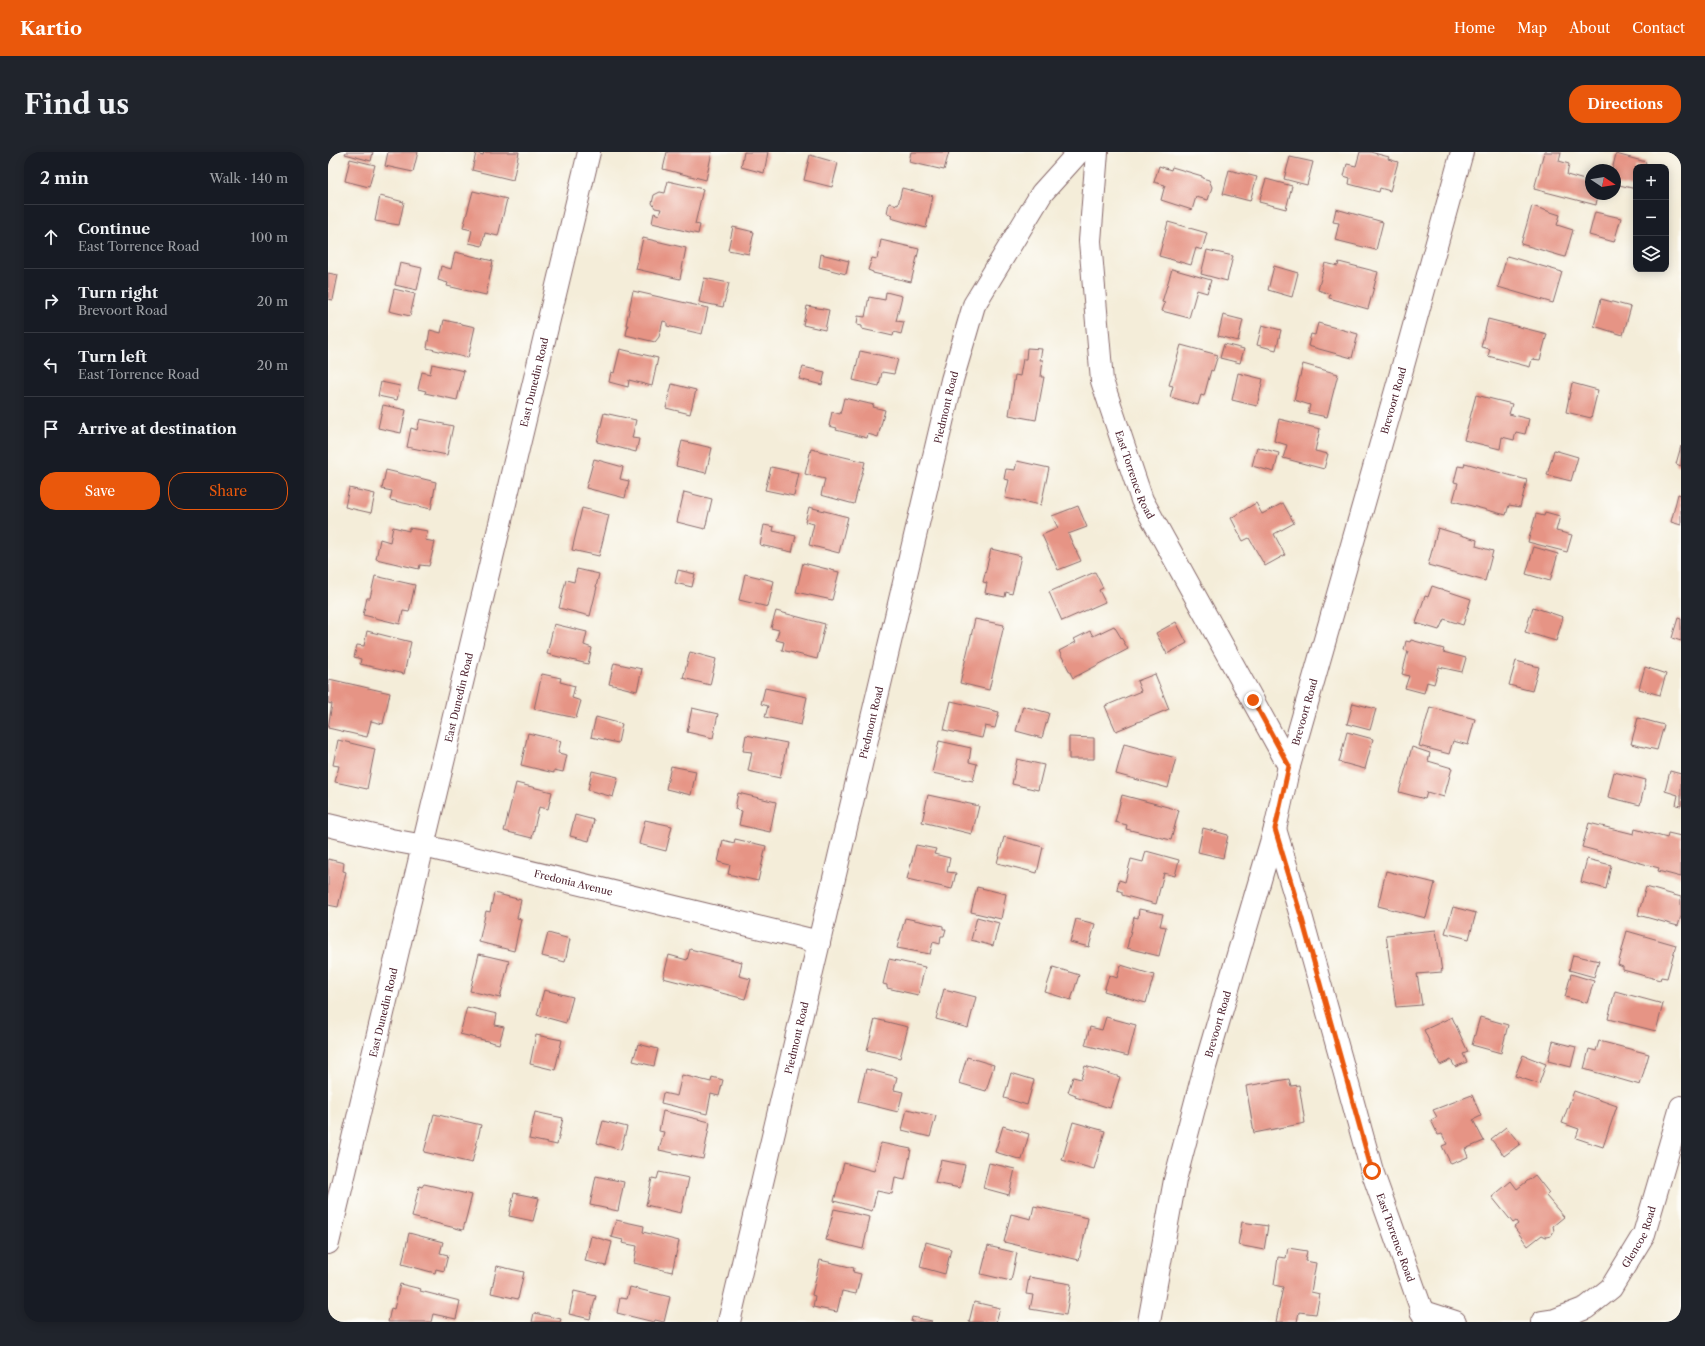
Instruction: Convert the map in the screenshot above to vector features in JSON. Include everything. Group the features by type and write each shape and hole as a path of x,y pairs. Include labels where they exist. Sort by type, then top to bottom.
{"street":[{"name":"East Dunedin Road","path":"328,1243 590,152"},
{"name":"Piedmont Road","path":"729,1322 952,380 974,305 1042,193 1079,152"},
{"name":"East Torrence Road","path":"1097,152 1090,241 1102,381 1142,500 1289,766"},
{"name":"Brevoort Road","path":"1149,1322 1175,1180 1208,1059 1275,829 1289,766 1462,152"},
{"name":"Fredonia Avenue","path":"328,825 424,846 819,942"},
{"name":"East Torrence Road","path":"1275,829 1302,919 1372,1171 1424,1316"},
{"name":"Glencoe Road","path":"1542,1322 1555,1320 1586,1308 1610,1288 1644,1234 1681,1107"},
{"path":"1424,1316 1455,1322"}],"building":[{"path":"346,152 373,152 371,161 345,154"},
{"path":"388,152 418,152 413,172 385,166"},
{"path":"484,152 519,152 513,180 472,170 476,153 483,155"},
{"path":"667,152 712,152 706,180 663,169"},
{"path":"744,152 768,152 764,173 741,167"},
{"path":"911,152 949,152 944,170 909,162"},
{"path":"1360,152 1370,152 1389,157 1388,159 1398,162 1390,191 1380,188 1379,192 1349,184 1350,178 1344,176 1347,164 1356,166"},
{"path":"1544,152 1561,152 1559,161 1569,164 1567,175 1585,180 1585,200 1597,200 1596,205 1534,189"},
{"path":"1616,154 1646,162 1645,164 1633,164 1633,188 1621,185 1621,164 1614,164"},
{"path":"810,155 838,163 832,187 804,180"},
{"path":"1290,157 1313,162 1307,185 1284,179"},
{"path":"350,159 375,165 369,187 345,181"},
{"path":"1159,166 1171,170 1172,167 1202,176 1202,178 1209,180 1212,187 1208,200 1196,197 1192,210 1161,200 1165,185 1154,182"},
{"path":"1229,170 1257,177 1250,201 1223,194"},
{"path":"1266,179 1292,186 1286,209 1259,202"},
{"path":"668,181 703,189 695,224 700,225 698,234 652,223 654,213 659,215 661,209 655,208 652,203 654,195 660,192 665,193"},
{"path":"902,188 933,196 926,228 891,218 892,215 887,213 889,203 898,205"},
{"path":"473,191 507,199 498,236 485,233 482,246 469,243 472,230 463,228"},
{"path":"380,196 404,202 399,225 375,221"},
{"path":"1532,206 1560,215 1557,225 1573,230 1565,257 1521,244"},
{"path":"1336,209 1383,222 1376,250 1335,240 1339,223 1333,222"},
{"path":"1595,212 1621,218 1614,242 1589,235"},
{"path":"1168,222 1207,233 1202,250 1196,248 1191,265 1159,256"},
{"path":"733,227 754,232 749,254 728,250"},
{"path":"643,238 686,248 680,279 636,269"},
{"path":"881,240 919,249 911,282 873,273 868,270 872,258 877,259"},
{"path":"1207,250 1233,256 1227,281 1201,274"},
{"path":"455,252 493,261 486,295 447,286 448,283 438,280 441,266 451,269"},
{"path":"821,254 849,261 846,274 819,267"},
{"path":"1507,256 1562,272 1553,303 1498,287"},
{"path":"1339,262 1378,272 1368,309 1329,298 1330,294 1318,290 1325,263 1338,266"},
{"path":"400,263 422,268 417,290 395,285"},
{"path":"1274,266 1298,273 1292,297 1268,290"},
{"path":"1172,269 1211,280 1207,293 1197,290 1189,318 1162,311 1165,303 1162,302"},
{"path":"328,273 338,275 333,300 328,299"},
{"path":"704,278 729,283 723,307 699,302"},
{"path":"394,289 415,294 410,316 389,311"},
{"path":"633,291 708,308 702,334 667,326 667,322 663,321 659,337 655,342 626,335 628,325 626,325"},
{"path":"886,292 902,296 896,321 904,322 901,334 894,332 893,336 862,329 862,326 857,325 858,316 865,317 869,297 885,300"},
{"path":"1601,299 1631,307 1623,335 1594,326"},
{"path":"807,306 829,310 825,330 803,325"},
{"path":"1223,315 1243,320 1238,341 1218,336"},
{"path":"1488,319 1547,334 1540,360 1532,359 1530,367 1488,356 1490,349 1481,347"},
{"path":"444,320 475,327 468,358 427,348 430,330 441,333"},
{"path":"1318,323 1358,334 1352,358 1308,346 1311,334 1315,335"},
{"path":"1262,325 1281,330 1276,350 1257,345"},
{"path":"1224,344 1244,349 1240,363 1220,358"},
{"path":"1181,345 1218,355 1213,371 1211,370 1204,396 1201,395 1198,405 1170,397 1173,386 1169,385"},
{"path":"1027,348 1042,349 1040,360 1043,360 1041,377 1044,377 1036,420 1009,415 1015,375 1020,376 1023,359 1026,359"},
{"path":"620,349 658,358 652,386 629,380 628,387 609,382 611,372 614,373"},
{"path":"860,351 898,359 894,374 882,372 879,386 853,380"},
{"path":"432,364 464,371 457,400 425,393 426,391 418,389 422,372 430,374"},
{"path":"1303,364 1338,374 1327,417 1308,413 1310,405 1294,400"},
{"path":"803,367 825,372 822,385 799,379"},
{"path":"1238,373 1263,379 1257,406 1232,400"},
{"path":"381,382 400,386 397,400 378,396"},
{"path":"1572,383 1598,390 1591,418 1566,412"},
{"path":"672,384 696,390 690,414 666,408"},
{"path":"1476,395 1512,404 1509,414 1529,419 1525,434 1516,432 1514,440 1502,437 1500,449 1464,440"},
{"path":"844,398 874,405 873,407 885,410 878,437 868,434 867,438 836,430 837,428 829,426 832,412 840,414"},
{"path":"383,405 406,410 401,433 378,428"},
{"path":"604,413 636,420 632,438 639,439 636,452 597,442"},
{"path":"420,419 453,426 447,455 407,447 411,428 417,430"},
{"path":"1279,419 1320,429 1315,451 1328,454 1324,469 1283,458 1287,445 1274,441"},
{"path":"682,441 712,448 706,473 676,466"},
{"path":"1681,446 1681,466 1676,464"},
{"path":"1257,447 1279,453 1274,472 1252,466"},
{"path":"811,449 865,462 854,504 821,495 825,479 805,474"},
{"path":"1554,450 1578,457 1571,481 1547,475"},
{"path":"594,459 623,467 620,479 629,481 625,498 586,488"},
{"path":"1017,461 1049,468 1041,505 1005,498 1009,480 1004,479 1006,469 1015,470"},
{"path":"1465,463 1527,480 1520,507 1509,505 1506,515 1453,501 1458,483 1454,482 1458,466 1464,467"},
{"path":"771,467 799,473 794,496 765,490"},
{"path":"386,470 436,482 431,509 390,500 392,491 382,489"},
{"path":"349,488 375,494 371,513 345,507"},
{"path":"684,492 712,499 705,529 677,522"},
{"path":"1678,494 1681,495 1681,525 1671,522"},
{"path":"1256,503 1262,514 1283,503 1294,523 1274,534 1285,555 1265,566 1249,538 1243,541 1231,518"},
{"path":"1078,506 1087,527 1068,534 1081,561 1058,570 1042,535 1058,528 1052,516"},
{"path":"809,507 848,517 839,553 809,545 814,524 805,522"},
{"path":"582,508 609,515 599,556 572,550"},
{"path":"1545,512 1560,516 1556,531 1572,535 1567,552 1528,542 1536,514 1544,516"},
{"path":"764,525 774,527 773,531 796,536 792,552 760,545"},
{"path":"393,527 409,531 409,528 428,531 425,540 435,542 429,566 420,565 419,569 376,559 380,539 390,542"},
{"path":"1438,528 1477,540 1476,546 1493,551 1485,581 1428,565"},
{"path":"1534,547 1558,554 1550,581 1526,574"},
{"path":"991,549 1021,556 1012,594 1006,592 1005,597 985,593 987,583 983,582"},
{"path":"803,563 839,572 832,600 796,592"},
{"path":"577,569 599,574 590,616 559,608 566,580 574,582"},
{"path":"678,570 695,574 692,587 675,583"},
{"path":"1095,572 1103,588 1099,590 1105,602 1062,621 1049,592"},
{"path":"745,574 774,581 768,607 739,600"},
{"path":"375,576 415,585 409,612 403,611 400,624 363,615 367,598 370,598"},
{"path":"1432,586 1471,599 1463,625 1444,619 1439,630 1416,623 1425,596 1428,597"},
{"path":"1533,607 1563,617 1556,641 1525,632"},
{"path":"776,611 825,624 817,659 782,650 784,642 776,640 779,630 771,628"},
{"path":"1678,618 1681,619 1681,641 1672,638"},
{"path":"975,619 1004,625 989,690 960,683"},
{"path":"1176,622 1187,643 1167,654 1156,633"},
{"path":"554,624 587,632 584,645 592,648 588,664 547,654"},
{"path":"1114,626 1128,649 1073,678 1059,651 1076,642 1074,639 1090,631 1093,636"},
{"path":"367,631 411,642 404,674 360,664 361,659 354,657 357,645 364,646"},
{"path":"1411,640 1444,649 1443,652 1466,658 1462,672 1439,667 1434,684 1427,682 1424,693 1405,688 1409,676 1402,674 1408,651 1404,650 1406,641 1410,642"},
{"path":"690,652 716,659 710,685 683,678"},
{"path":"1516,661 1539,667 1532,691 1509,685"},
{"path":"614,663 642,669 637,691 609,684"},
{"path":"1645,667 1666,674 1660,695 1639,689"},
{"path":"542,674 561,678 560,682 575,686 572,698 581,701 576,718 534,709"},
{"path":"1155,674 1169,709 1116,731 1105,706 1141,691 1137,681"},
{"path":"329,679 390,693 383,724 371,721 367,737 328,728 332,704 328,703"},
{"path":"765,688 807,697 801,725 765,717 768,706 761,704"},
{"path":"951,701 999,712 995,728 985,726 982,738 944,730"},
{"path":"1353,703 1376,709 1370,730 1347,724"},
{"path":"1023,706 1049,713 1042,738 1016,731"},
{"path":"1430,707 1475,719 1468,745 1453,741 1449,754 1419,746"},
{"path":"692,708 718,714 713,738 687,732"},
{"path":"596,717 622,724 618,743 591,737"},
{"path":"1638,718 1664,725 1657,750 1631,744"},
{"path":"1347,732 1373,739 1365,769 1339,762"},
{"path":"528,733 561,741 558,753 567,755 563,772 554,770 554,773 521,765"},
{"path":"746,735 787,743 780,778 748,771 752,752 743,751"},
{"path":"1069,737 1094,738 1094,759 1069,759"},
{"path":"338,740 375,749 367,789 335,782 339,766 333,765"},
{"path":"939,741 971,748 969,762 977,764 973,781 932,773"},
{"path":"1124,744 1176,758 1168,788 1116,774"},
{"path":"1412,747 1430,753 1428,761 1452,768 1444,797 1427,792 1425,799 1399,792"},
{"path":"1017,759 1044,765 1038,790 1012,784"},
{"path":"671,766 696,771 691,795 666,789"},
{"path":"592,771 618,777 613,797 588,790"},
{"path":"1670,771 1681,774 1681,806 1676,805 1678,795 1665,791"},
{"path":"1614,772 1646,780 1640,805 1608,797"},
{"path":"516,783 552,792 548,809 539,807 532,838 504,831"},
{"path":"738,793 776,802 770,832 739,825 742,811 735,809"},
{"path":"928,795 979,806 972,834 922,822"},
{"path":"1122,795 1179,810 1171,840 1126,829 1127,825 1115,822"},
{"path":"575,815 594,820 589,841 570,836"},
{"path":"645,820 672,826 666,851 639,844"},
{"path":"1589,823 1634,834 1635,829 1667,838 1668,833 1681,836 1681,877 1658,871 1659,868 1582,847"},
{"path":"1203,828 1228,835 1223,858 1198,852"},
{"path":"1004,837 1043,847 1037,873 997,863"},
{"path":"735,839 766,846 758,881 728,874 730,865 718,862 723,840 734,843"},
{"path":"916,845 936,849 934,854 950,858 947,872 956,873 952,889 907,879"},
{"path":"1146,851 1179,860 1175,876 1164,873 1156,904 1122,895 1122,892 1117,890 1119,880 1125,882 1131,859 1143,862"},
{"path":"328,859 344,863 343,871 346,872 338,907 328,905"},
{"path":"1587,859 1611,865 1606,889 1581,882"},
{"path":"1386,871 1435,883 1426,918 1378,906"},
{"path":"977,887 1006,894 1001,919 971,912"},
{"path":"1646,887 1681,897 1681,916 1678,926 1638,915"},
{"path":"494,893 521,900 517,918 521,919 514,951 479,942 486,911 490,912"},
{"path":"1453,907 1476,913 1469,939 1445,933"},
{"path":"1139,909 1163,914 1160,926 1166,927 1159,956 1127,948 1134,917 1138,918"},
{"path":"977,917 999,923 993,946 971,940"},
{"path":"905,918 943,926 943,929 946,929 944,936 941,936 940,944 933,942 930,954 897,948"},
{"path":"1076,919 1095,924 1089,947 1070,942"},
{"path":"1436,930 1442,972 1417,974 1422,1005 1396,1007 1386,935"},
{"path":"1627,931 1676,945 1667,978 1661,977 1660,980 1623,970 1623,967 1618,965"},
{"path":"548,933 570,939 565,962 542,956"},
{"path":"690,949 742,962 739,976 751,979 745,999 663,978 669,955 687,960"},
{"path":"479,954 509,961 500,998 470,991"},
{"path":"1573,955 1599,961 1594,977 1569,970"},
{"path":"889,959 925,967 918,995 887,988 887,985 883,984"},
{"path":"1121,965 1154,975 1146,1003 1104,991 1109,975 1117,978"},
{"path":"1053,967 1079,975 1071,1000 1045,992"},
{"path":"1571,974 1594,981 1587,1003 1565,997"},
{"path":"944,989 976,997 968,1028 936,1019"},
{"path":"544,990 573,997 566,1023 537,1015"},
{"path":"1615,991 1663,1004 1656,1031 1608,1019"},
{"path":"467,1007 497,1014 495,1025 504,1027 499,1044 460,1034"},
{"path":"1106,1017 1136,1025 1128,1056 1085,1045 1090,1027 1102,1030"},
{"path":"1452,1017 1468,1052 1463,1054 1467,1062 1455,1067 1451,1060 1440,1065 1424,1030"},
{"path":"1480,1017 1508,1025 1501,1053 1472,1045"},
{"path":"875,1019 908,1027 900,1058 867,1050"},
{"path":"536,1035 562,1040 555,1070 530,1064"},
{"path":"1553,1041 1576,1047 1571,1067 1548,1061"},
{"path":"1599,1041 1649,1054 1640,1085 1584,1069 1589,1049 1596,1051"},
{"path":"638,1044 658,1049 654,1066 633,1061"},
{"path":"1523,1055 1546,1064 1539,1084 1515,1076"},
{"path":"967,1057 994,1065 986,1091 959,1083"},
{"path":"1085,1066 1120,1077 1110,1108 1075,1097 1076,1095 1068,1092 1073,1077 1081,1079"},
{"path":"866,1069 897,1077 894,1090 903,1092 898,1112 858,1102"},
{"path":"1011,1073 1034,1080 1027,1105 1004,1098"},
{"path":"682,1075 711,1082 712,1077 723,1080 719,1096 711,1094 707,1114 661,1103 663,1093 677,1096"},
{"path":"1289,1079 1291,1086 1299,1085 1305,1123 1254,1133 1246,1086"},
{"path":"1574,1091 1617,1106 1603,1147 1576,1138 1579,1129 1562,1123"},
{"path":"1472,1095 1481,1116 1473,1120 1484,1141 1465,1149 1468,1157 1451,1164 1442,1146 1447,1144 1442,1134 1438,1135 1431,1120 1437,1117 1433,1110"},
{"path":"907,1109 936,1116 930,1137 902,1130"},
{"path":"663,1111 710,1122 703,1159 659,1150 664,1132 659,1131"},
{"path":"535,1112 563,1118 557,1145 529,1139"},
{"path":"434,1114 481,1125 472,1163 424,1152"},
{"path":"603,1121 627,1127 621,1150 597,1143"},
{"path":"1073,1122 1105,1131 1094,1169 1062,1160"},
{"path":"1003,1126 1029,1134 1022,1160 995,1152"},
{"path":"1506,1127 1520,1144 1504,1156 1491,1139"},
{"path":"881,1143 911,1149 905,1180 895,1178 892,1194 877,1191 872,1211 834,1201 844,1163 874,1171"},
{"path":"941,1160 965,1165 960,1188 935,1183"},
{"path":"989,1163 1015,1169 1009,1195 983,1188"},
{"path":"659,1172 689,1178 681,1213 646,1205 652,1178 657,1179"},
{"path":"1535,1175 1549,1193 1546,1196 1564,1217 1553,1226 1554,1231 1551,1236 1546,1237 1542,1235 1528,1246 1514,1227 1518,1224 1516,1221 1513,1223 1492,1197 1511,1181 1517,1189"},
{"path":"596,1176 624,1182 618,1211 590,1205"},
{"path":"424,1184 472,1195 463,1230 412,1217 419,1186 422,1187"},
{"path":"514,1193 539,1198 533,1221 509,1216"},
{"path":"1034,1206 1088,1218 1079,1260 1004,1242 1011,1214 1031,1219"},
{"path":"834,1209 870,1217 863,1249 826,1240"},
{"path":"616,1220 644,1226 643,1232 679,1241 672,1272 634,1263 637,1246 622,1243 623,1240 611,1237"},
{"path":"1242,1222 1268,1226 1264,1250 1238,1245"},
{"path":"409,1233 443,1242 440,1253 448,1255 444,1271 436,1269 435,1273 402,1264"},
{"path":"591,1236 612,1242 606,1266 585,1261"},
{"path":"926,1242 951,1249 945,1274 920,1267"},
{"path":"988,1246 1017,1253 1011,1281 981,1274"},
{"path":"1288,1248 1307,1251 1305,1261 1316,1263 1311,1292 1320,1294 1316,1314 1299,1312 1297,1322 1276,1322 1283,1287 1274,1285 1278,1257 1286,1258"},
{"path":"820,1260 854,1268 853,1272 861,1274 856,1294 842,1291 837,1312 813,1307 815,1296 812,1295"},
{"path":"497,1266 524,1272 518,1299 491,1293"},
{"path":"1029,1277 1071,1284 1066,1315 1030,1309 1033,1295 1026,1294"},
{"path":"400,1284 421,1289 420,1291 460,1301 456,1319 433,1314 431,1322 388,1322 391,1308 394,1309"},
{"path":"630,1287 670,1297 664,1322 655,1320 654,1322 617,1313 620,1298 627,1299"},
{"path":"574,1291 596,1296 590,1319 569,1314"},
{"path":"974,1302 1000,1308 996,1322 969,1322"},
{"path":"534,1313 561,1319 560,1322 532,1322"},
{"path":"912,1317 932,1321 911,1322"}],"route":[{"path":"1253,700 1289,766 1275,829 1302,919 1372,1171"}]}
